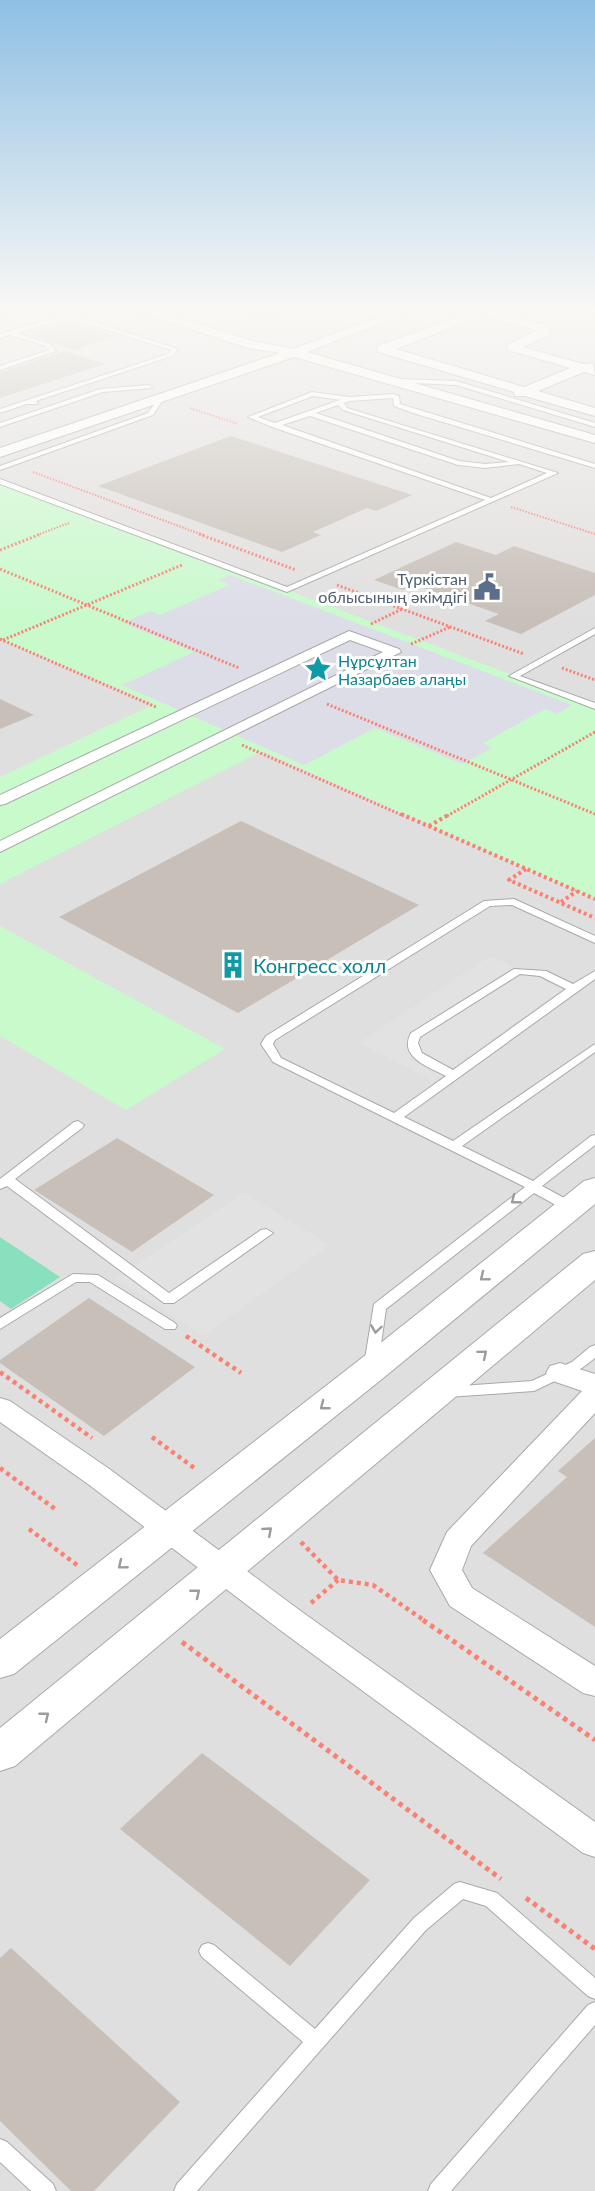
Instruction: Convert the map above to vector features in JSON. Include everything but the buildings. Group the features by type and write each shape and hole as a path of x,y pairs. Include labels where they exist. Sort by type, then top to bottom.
{"street":[{"path":"0,438 71,415"},
{"path":"0,453 92,415"},
{"path":"457,415 595,456"},
{"path":"513,415 595,439"},
{"path":"0,801 349,635 394,652"},
{"path":"0,847 394,652"},
{"path":"1,1660 167,1528 222,1488 582,1197"},
{"path":"0,1753 225,1570 277,1524 595,1262"},
{"path":"560,1373 595,1384"},
{"path":"595,1395 458,1540 446,1570 461,1597 595,1683"},
{"path":"0,1408 98,1476 291,1621 595,1842"}],"lane":[{"path":"0,425 28,415"},
{"path":"0,468 148,415"},
{"path":"256,415 251,417 491,500"},
{"path":"274,426 303,415"},
{"path":"316,415 469,465 485,466 521,462"},
{"path":"0,481 286,590 554,473 366,415"},
{"path":"426,415 595,466"},
{"path":"562,415 595,425"},
{"path":"595,631 513,676 595,706"},
{"path":"582,1197 534,1186 277,1060 267,1044 270,1038 488,903 514,902 595,940"},
{"path":"454,1075 416,1056 412,1048 415,1035 518,971 542,973 573,989"},
{"path":"396,1117 595,974"},
{"path":"454,1146 595,1047"},
{"path":"78,1125 4,1182 169,1300 266,1233"},
{"path":"370,1370 379,1307 595,1139"},
{"path":"0,1324 73,1278 93,1278 170,1326"},
{"path":"437,1392 534,1386 577,1365 595,1350"},
{"path":"184,2191 420,1924 460,1890 491,1899 595,1990"},
{"path":"208,1951 317,2042"},
{"path":"438,2191 595,2012"},
{"path":"0,2149 46,2191"}],"path":[{"path":"491,500 595,534"},
{"path":"0,550 89,515"},
{"path":"1,639 201,558"},
{"path":"349,635 402,609"},
{"path":"394,652 450,627"},
{"path":"1,639 177,717"},
{"path":"429,826 595,732"},
{"path":"223,737 595,899"},
{"path":"526,869 509,880 595,918"},
{"path":"560,902 577,891"},
{"path":"170,1326 241,1373"},
{"path":"0,1372 93,1439"},
{"path":"152,1437 222,1488"},
{"path":"0,1467 55,1509"},
{"path":"277,1524 307,1546 338,1580 373,1585 595,1740"},
{"path":"29,1529 100,1582"},
{"path":"291,1621 338,1580"},
{"path":"158,1624 510,1886"},
{"path":"520,1893 595,1949"}],"shaded area":[{"path":"0,415 595,415 595,2191 0,2191"},
{"name":"Нұрсұлтан Назарбаев алаңы","path":"230,575 572,705 557,714 545,709 483,743 492,748 462,764 375,728 304,765 122,685 194,652 123,623 150,611 160,615 229,585 218,580"},
{"path":"490,956 563,989 433,1081 359,1043"},
{"path":"244,1193 330,1245 203,1336 116,1278"}],"green space":[{"path":"0,482 595,706 595,899 262,751 0,884 0,777 154,704 0,639"},
{"path":"0,926 225,1049 126,1110 0,1036"},
{"path":"0,1237 60,1277 11,1309 0,1301"}],"place":[{"name":"Түркістан облысының әкімдігі","path":"487,587"},
{"name":"Нұрсұлтан Назарбаев алаңы","path":"318,669"},
{"name":"Конгресс холл","path":"233,965"}]}
